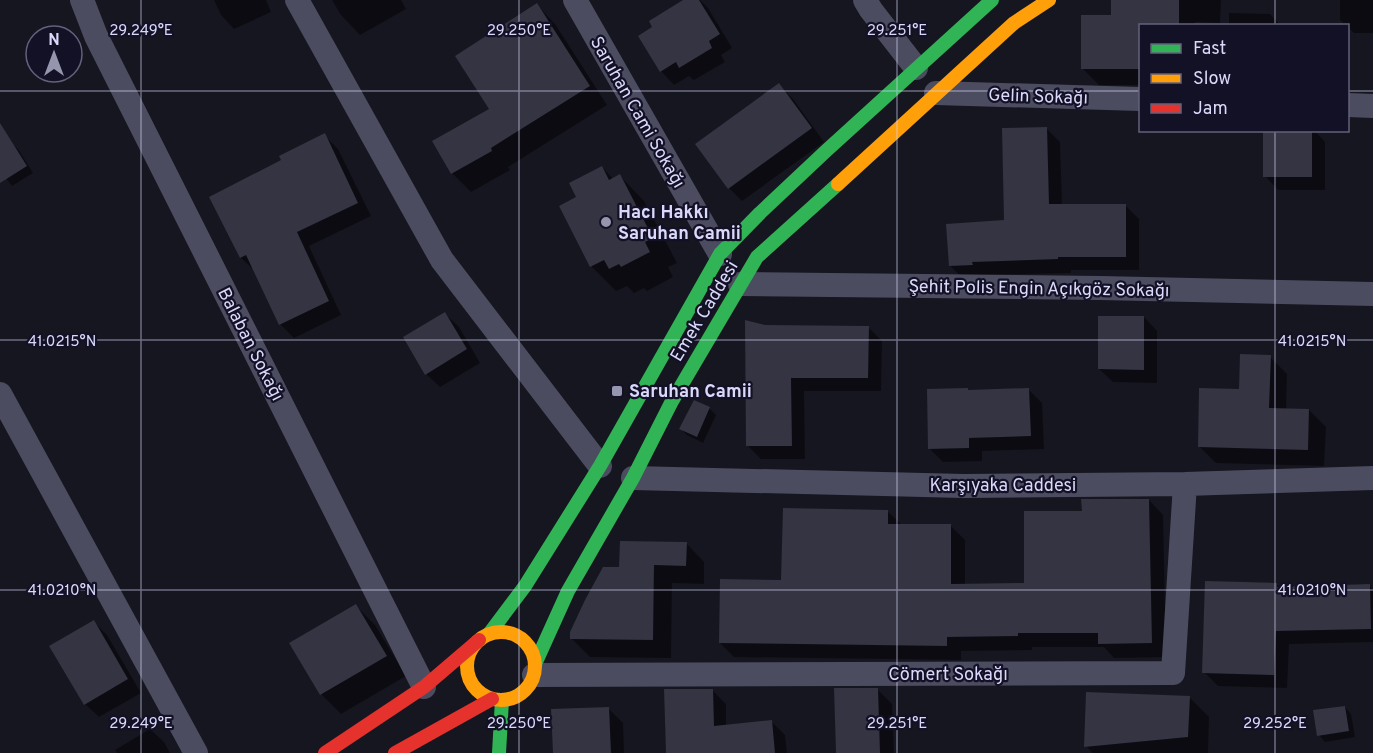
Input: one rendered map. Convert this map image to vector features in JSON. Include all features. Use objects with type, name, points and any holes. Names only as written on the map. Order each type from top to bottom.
[{"type":"street","name":"Balaban Sokağı","points":[[82,0],[96,36],[424,687]]},
{"type":"street","points":[[297,0],[442,260],[616,472]]},
{"type":"street","name":"Saruhan Cami Sokağı","points":[[574,0],[720,254]]},
{"type":"street","points":[[865,0],[926,80]]},
{"type":"street","name":"Emek Caddesi","points":[[484,636],[671,403],[758,257],[926,80],[992,0]]},
{"type":"street","name":"Emek Caddesi","points":[[535,669],[616,472],[720,254],[760,213],[926,80],[1049,0]]},
{"type":"street","name":"Gelin Sokağı","points":[[926,80],[1139,99]]},
{"type":"street","points":[[1349,105],[1373,106]]},
{"type":"street","points":[[720,254],[740,284]]},
{"type":"street","name":"Şehit Polis Engin Açıkgöz Sokağı","points":[[740,284],[1373,294]]},
{"type":"street","points":[[0,394],[196,753]]},
{"type":"street","name":"Karşıyaka Caddesi","points":[[616,472],[964,486],[1185,484],[1373,478]]},
{"type":"street","name":"Cömert Sokağı","points":[[535,669],[1173,673],[1185,484]]},
{"type":"street","points":[[325,753],[424,687],[484,636],[510,633],[520,637],[528,645],[533,654],[535,669],[530,685],[522,693],[513,698],[497,699],[482,694],[474,687],[466,667],[468,656],[472,647],[484,636]]},
{"type":"street","points":[[395,753],[497,699]]},
{"type":"street","points":[[497,699],[499,753]]},
{"type":"building","points":[[683,0],[699,0],[720,34],[709,41],[712,48],[679,68],[676,62],[660,72],[638,36],[652,27],[649,21]]},
{"type":"building","points":[[1111,0],[1179,0],[1179,24],[1139,24],[1139,69],[1081,69],[1081,15],[1111,15]]},
{"type":"building","points":[[537,3],[590,86],[491,148],[492,151],[451,174],[432,141],[489,109],[455,56]]},
{"type":"building","points":[[779,83],[812,128],[728,189],[695,144]]},
{"type":"building","points":[[0,123],[27,166],[0,183]]},
{"type":"building","points":[[1047,127],[1049,204],[1126,204],[1126,257],[1058,257],[1058,259],[972,262],[973,265],[949,266],[946,224],[1004,220],[1002,128]]},
{"type":"building","points":[[1263,132],[1312,132],[1312,177],[1263,177]]},
{"type":"building","points":[[325,133],[358,203],[297,232],[329,301],[279,325],[246,255],[240,258],[209,197],[281,160],[279,156]]},
{"type":"building","name":"Hacı Hakkı Saruhan Camii","points":[[602,166],[609,180],[620,174],[653,238],[645,242],[650,252],[621,267],[619,264],[609,269],[604,260],[590,267],[559,206],[576,197],[569,183]]},
{"type":"building","points":[[445,312],[467,349],[425,375],[403,337]]},
{"type":"building","points":[[1098,316],[1144,316],[1144,370],[1098,369]]},
{"type":"building","points":[[745,320],[765,325],[869,326],[868,378],[791,378],[792,446],[746,446]]},
{"type":"building","points":[[1240,354],[1271,355],[1269,408],[1309,409],[1308,450],[1198,447],[1199,388],[1239,389]]},
{"type":"building","points":[[968,388],[968,390],[1029,388],[1031,436],[969,438],[969,448],[928,449],[927,389]]},
{"type":"building","points":[[694,400],[710,407],[697,437],[679,429]]},
{"type":"building","points":[[1081,499],[1149,499],[1152,643],[1098,644],[1098,633],[1018,633],[1018,636],[947,637],[947,646],[719,643],[720,579],[781,580],[783,508],[888,510],[888,524],[951,524],[951,584],[1024,583],[1024,511],[1082,511]]},
{"type":"building","points":[[620,541],[687,542],[686,566],[654,565],[653,640],[570,639],[570,632],[603,567],[619,567]]},
{"type":"building","points":[[1205,581],[1277,583],[1277,587],[1370,584],[1371,629],[1276,631],[1274,675],[1202,673]]},
{"type":"building","points":[[356,604],[387,656],[320,695],[289,643]]},
{"type":"building","points":[[94,620],[128,679],[84,705],[49,646]]},
{"type":"building","points":[[834,688],[878,688],[880,753],[836,753]]},
{"type":"building","points":[[664,689],[713,689],[714,726],[772,720],[775,753],[666,753]]},
{"type":"building","points":[[1086,692],[1190,696],[1188,737],[1084,747]]},
{"type":"building","points":[[1345,706],[1349,731],[1317,736],[1313,710]]},
{"type":"building","points":[[609,707],[611,753],[553,753],[551,709]]},
{"type":"traffic: fast","points":[[489,634],[525,586],[600,466],[720,254],[827,150],[992,0]]},
{"type":"traffic: fast","points":[[535,664],[568,591],[633,478],[671,403],[757,257],[838,184]]},
{"type":"traffic: fast","points":[[499,753],[502,700]]},
{"type":"traffic: slow","points":[[838,184],[1014,23],[1049,0]]},
{"type":"traffic: slow","points":[[501,632],[514,635],[525,642],[532,653],[535,666],[532,679],[525,690],[514,697],[501,700],[488,697],[477,690],[470,679],[467,666],[470,653],[477,642],[488,635],[501,632]]},
{"type":"traffic: jam","points":[[325,753],[424,687],[479,640]]},
{"type":"traffic: jam","points":[[395,753],[492,699]]},
{"type":"place","name":"Hacı Hakkı Saruhan Camii","points":[[606,222]]},
{"type":"place","name":"Saruhan Camii","points":[[617,391]]}]
